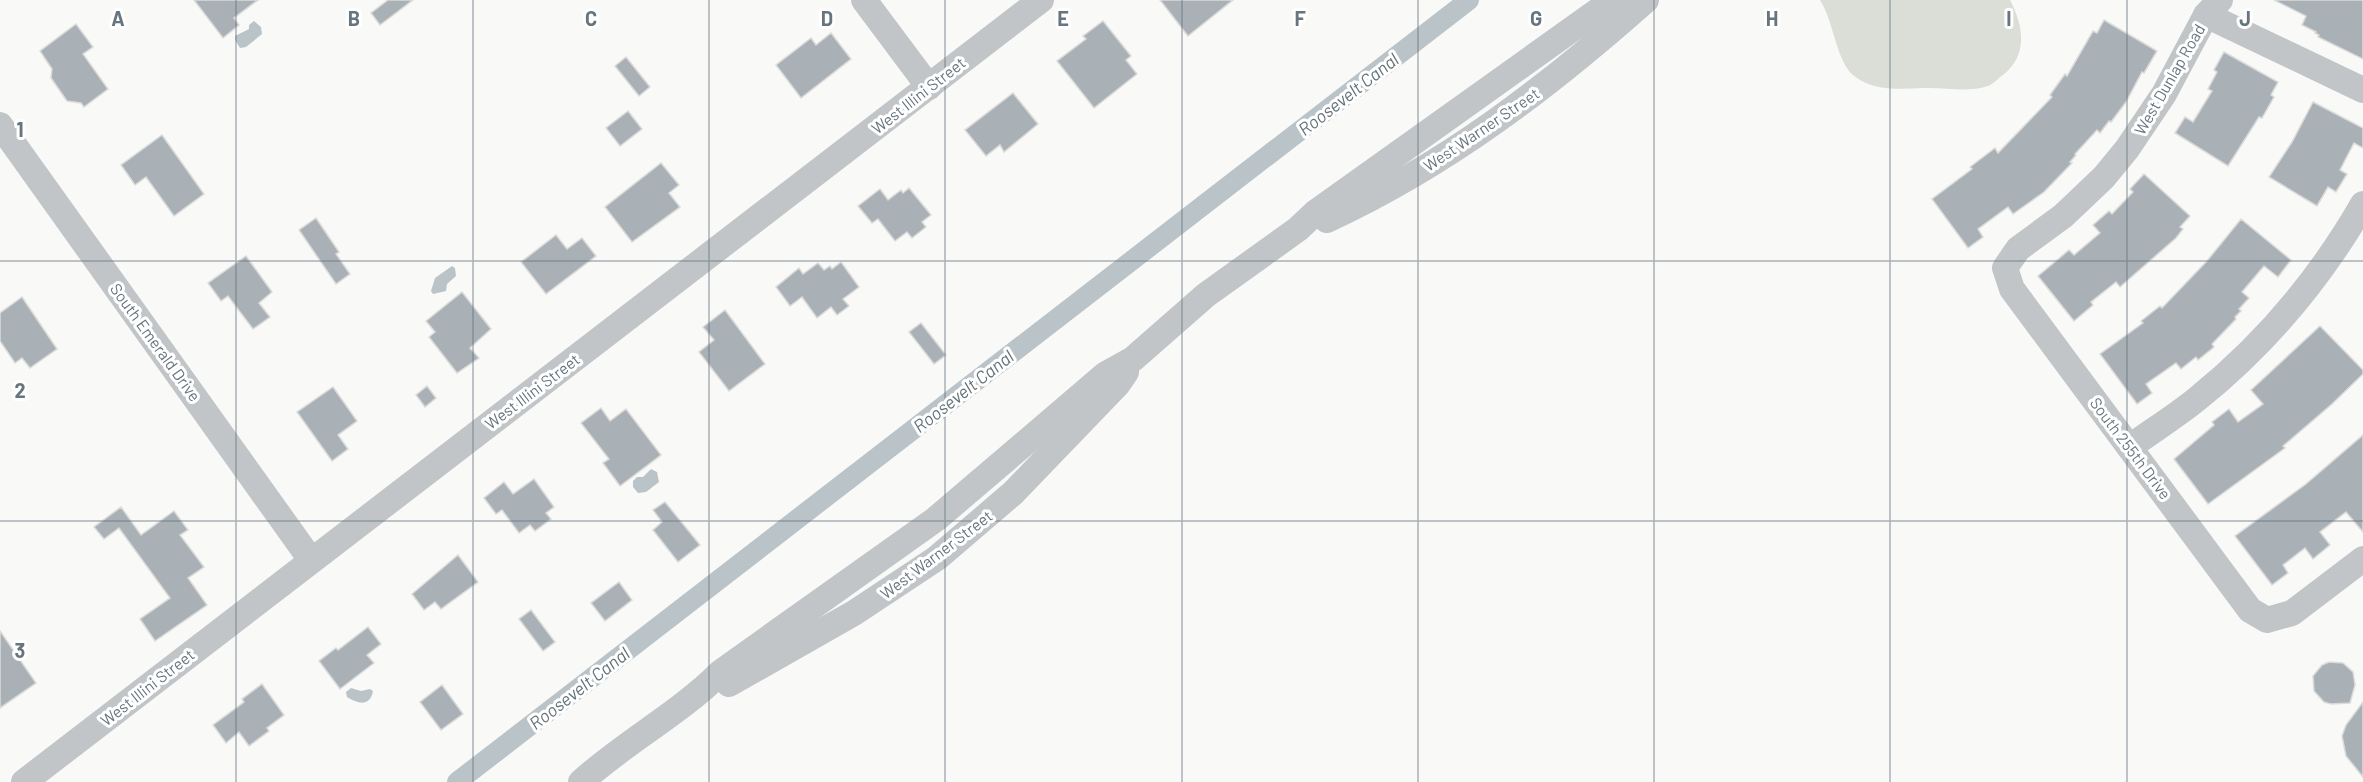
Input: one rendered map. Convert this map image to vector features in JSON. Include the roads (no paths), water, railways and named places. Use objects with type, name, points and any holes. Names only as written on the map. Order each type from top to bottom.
[{"type":"street","points":[[864,0],[929,87]]},
{"type":"street","name":"West Illini Street","points":[[24,782],[1041,0]]},
{"type":"street","name":"West Warner Street","points":[[581,782],[611,756],[697,696],[721,672],[883,559],[936,519],[1106,374],[1133,359],[1206,295],[1298,230],[1316,212],[1613,0]]},
{"type":"street","name":"West Warner Street","points":[[1298,230],[1328,220],[1366,200],[1447,155],[1479,134],[1538,91],[1646,0]]},
{"type":"street","points":[[2211,5],[2363,90]]},
{"type":"street","name":"West Dunlap Road","points":[[2005,268],[2018,249],[2076,204],[2104,177],[2127,149],[2164,94],[2211,5]]},
{"type":"street","name":"South Emerald Drive","points":[[0,124],[311,560]]},
{"type":"street","points":[[2130,447],[2196,400],[2236,366],[2267,335],[2319,272],[2363,204]]},
{"type":"street","name":"South 255th Drive","points":[[2005,268],[2012,289],[2250,610],[2267,620],[2292,613],[2363,559]]},
{"type":"waterway","name":"Roosevelt Canal","points":[[457,782],[1469,0]]}]
